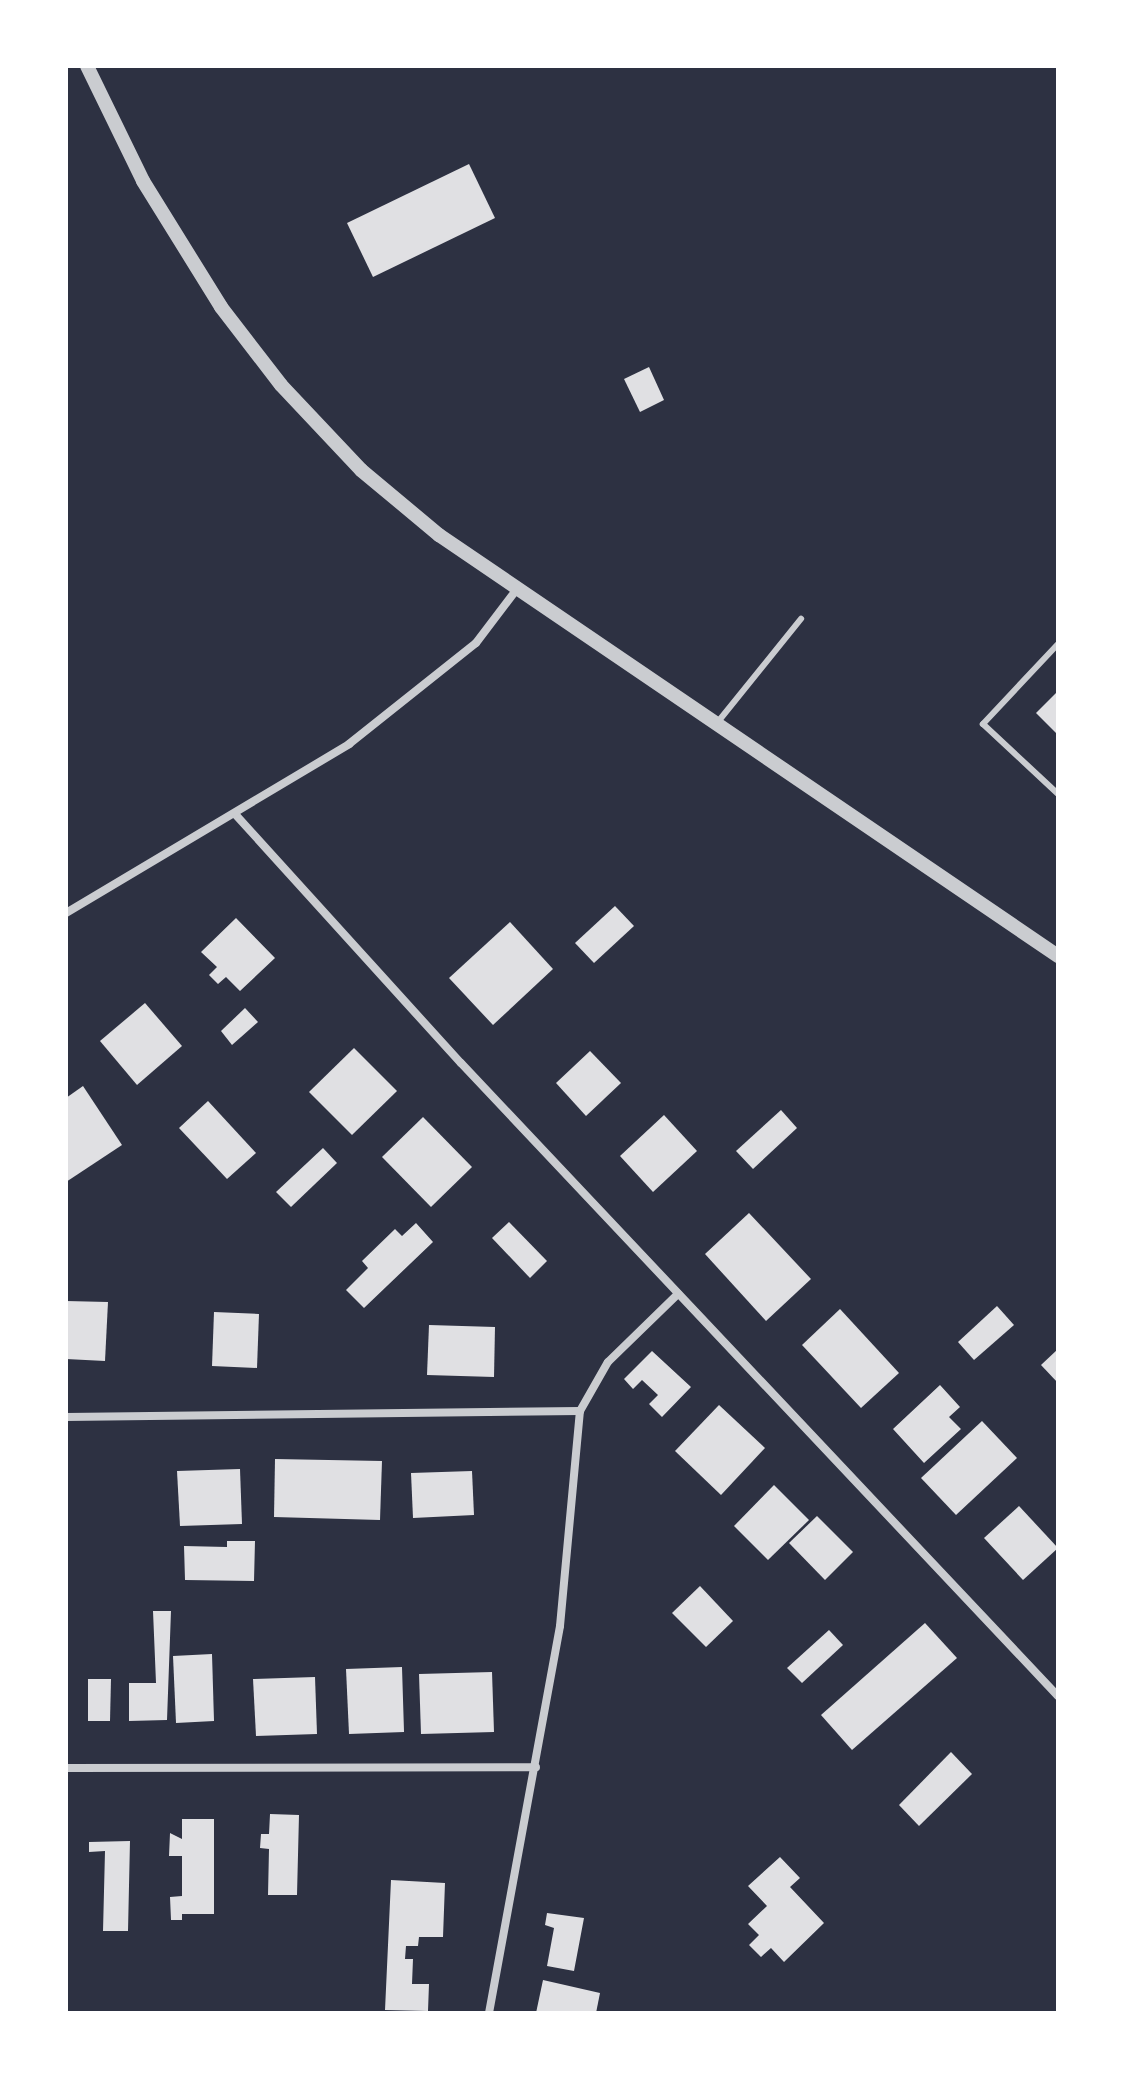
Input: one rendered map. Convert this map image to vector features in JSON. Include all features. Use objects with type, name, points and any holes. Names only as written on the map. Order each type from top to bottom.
[{"type":"street","points":[[87,66],[143,181],[186,254],[281,385],[361,470],[439,535],[1058,956]]},
{"type":"street","points":[[66,913],[349,744],[476,643],[517,589]]},
{"type":"street","points":[[235,814],[678,1294],[1058,1696]]},
{"type":"street","points":[[489,2013],[560,1626],[580,1411],[608,1362],[678,1294]]},
{"type":"street","points":[[66,1417],[580,1411]]},
{"type":"street","points":[[66,1768],[536,1767]]},
{"type":"lane","points":[[717,723],[801,619]]},
{"type":"lane","points":[[1058,644],[983,724],[1058,794]]},
{"type":"building","points":[[469,164],[495,218],[373,277],[347,223]]},
{"type":"building","points":[[649,367],[664,400],[640,412],[624,379]]},
{"type":"building","points":[[1058,691],[1058,735],[1036,713]]},
{"type":"building","points":[[615,906],[634,926],[594,963],[575,943]]},
{"type":"building","points":[[236,918],[275,958],[240,991],[226,977],[218,984],[209,975],[217,967],[201,952]]},
{"type":"building","points":[[510,922],[553,969],[493,1025],[449,978]]},
{"type":"building","points":[[145,1003],[182,1046],[137,1085],[100,1041]]},
{"type":"building","points":[[245,1008],[258,1022],[232,1045],[221,1031]]},
{"type":"building","points":[[354,1048],[397,1091],[352,1135],[309,1092]]},
{"type":"building","points":[[590,1051],[621,1083],[586,1116],[556,1083]]},
{"type":"building","points":[[83,1086],[122,1145],[66,1182],[66,1098]]},
{"type":"building","points":[[208,1101],[256,1153],[227,1179],[179,1128]]},
{"type":"building","points":[[781,1110],[797,1128],[753,1169],[736,1151]]},
{"type":"building","points":[[664,1115],[697,1151],[653,1192],[620,1156]]},
{"type":"building","points":[[423,1117],[472,1167],[431,1207],[382,1157]]},
{"type":"building","points":[[323,1148],[337,1163],[291,1207],[276,1192]]},
{"type":"building","points":[[749,1213],[811,1279],[766,1321],[705,1254]]},
{"type":"building","points":[[509,1222],[547,1261],[530,1278],[492,1238]]},
{"type":"building","points":[[416,1223],[433,1242],[364,1308],[346,1290],[368,1268],[362,1261],[395,1229],[402,1236]]},
{"type":"building","points":[[66,1301],[108,1302],[105,1361],[66,1359]]},
{"type":"building","points":[[997,1306],[1014,1325],[974,1360],[958,1342]]},
{"type":"building","points":[[840,1309],[899,1373],[861,1408],[802,1345]]},
{"type":"building","points":[[214,1312],[259,1314],[257,1368],[212,1366]]},
{"type":"building","points":[[429,1325],[495,1327],[494,1377],[427,1375]]},
{"type":"building","points":[[1058,1349],[1058,1383],[1041,1365]]},
{"type":"building","points":[[652,1351],[691,1387],[662,1417],[649,1404],[658,1395],[642,1380],[633,1389],[624,1379]]},
{"type":"building","points":[[940,1385],[960,1407],[949,1417],[961,1429],[924,1463],[893,1429]]},
{"type":"building","points":[[719,1405],[765,1448],[721,1495],[675,1451]]},
{"type":"building","points":[[982,1421],[1017,1458],[956,1515],[921,1478]]},
{"type":"building","points":[[275,1459],[382,1461],[380,1520],[274,1517]]},
{"type":"building","points":[[240,1469],[242,1524],[180,1526],[177,1471]]},
{"type":"building","points":[[472,1471],[474,1515],[413,1518],[411,1473]]},
{"type":"building","points":[[774,1485],[809,1520],[768,1560],[734,1526]]},
{"type":"building","points":[[1019,1506],[1058,1548],[1023,1580],[984,1538]]},
{"type":"building","points":[[817,1516],[853,1552],[825,1580],[789,1543]]},
{"type":"building","points":[[227,1541],[255,1541],[254,1581],[185,1580],[184,1546],[227,1547]]},
{"type":"building","points":[[700,1586],[733,1621],[706,1647],[672,1613]]},
{"type":"building","points":[[153,1611],[171,1611],[167,1720],[129,1721],[129,1683],[156,1683]]},
{"type":"building","points":[[925,1623],[957,1658],[852,1750],[821,1715]]},
{"type":"building","points":[[829,1630],[843,1645],[802,1683],[787,1668]]},
{"type":"building","points":[[212,1654],[214,1721],[176,1723],[173,1656]]},
{"type":"building","points":[[402,1667],[404,1732],[349,1734],[346,1669]]},
{"type":"building","points":[[492,1672],[494,1732],[421,1734],[419,1674]]},
{"type":"building","points":[[315,1677],[317,1734],[256,1736],[253,1679]]},
{"type":"building","points":[[88,1679],[111,1679],[110,1721],[88,1721]]},
{"type":"building","points":[[951,1752],[972,1774],[919,1826],[899,1805]]},
{"type":"building","points":[[270,1814],[299,1815],[297,1895],[268,1895],[269,1849],[260,1848],[261,1834],[269,1834]]},
{"type":"building","points":[[182,1819],[214,1819],[214,1914],[182,1914],[182,1920],[171,1920],[170,1897],[182,1896],[182,1856],[169,1856],[170,1833],[182,1839]]},
{"type":"building","points":[[130,1841],[128,1931],[103,1931],[105,1851],[89,1852],[89,1842]]},
{"type":"building","points":[[780,1857],[800,1878],[790,1887],[824,1923],[784,1962],[771,1948],[761,1957],[749,1945],[759,1935],[748,1924],[767,1906],[748,1886]]},
{"type":"building","points":[[391,1880],[445,1883],[443,1937],[419,1937],[418,1946],[406,1946],[405,1959],[413,1959],[412,1984],[429,1984],[428,2011],[385,2010]]},
{"type":"building","points":[[547,1913],[584,1918],[574,1971],[547,1966],[554,1928],[545,1925]]},
{"type":"building","points":[[543,1980],[600,1993],[596,2013],[536,2013]]}]
